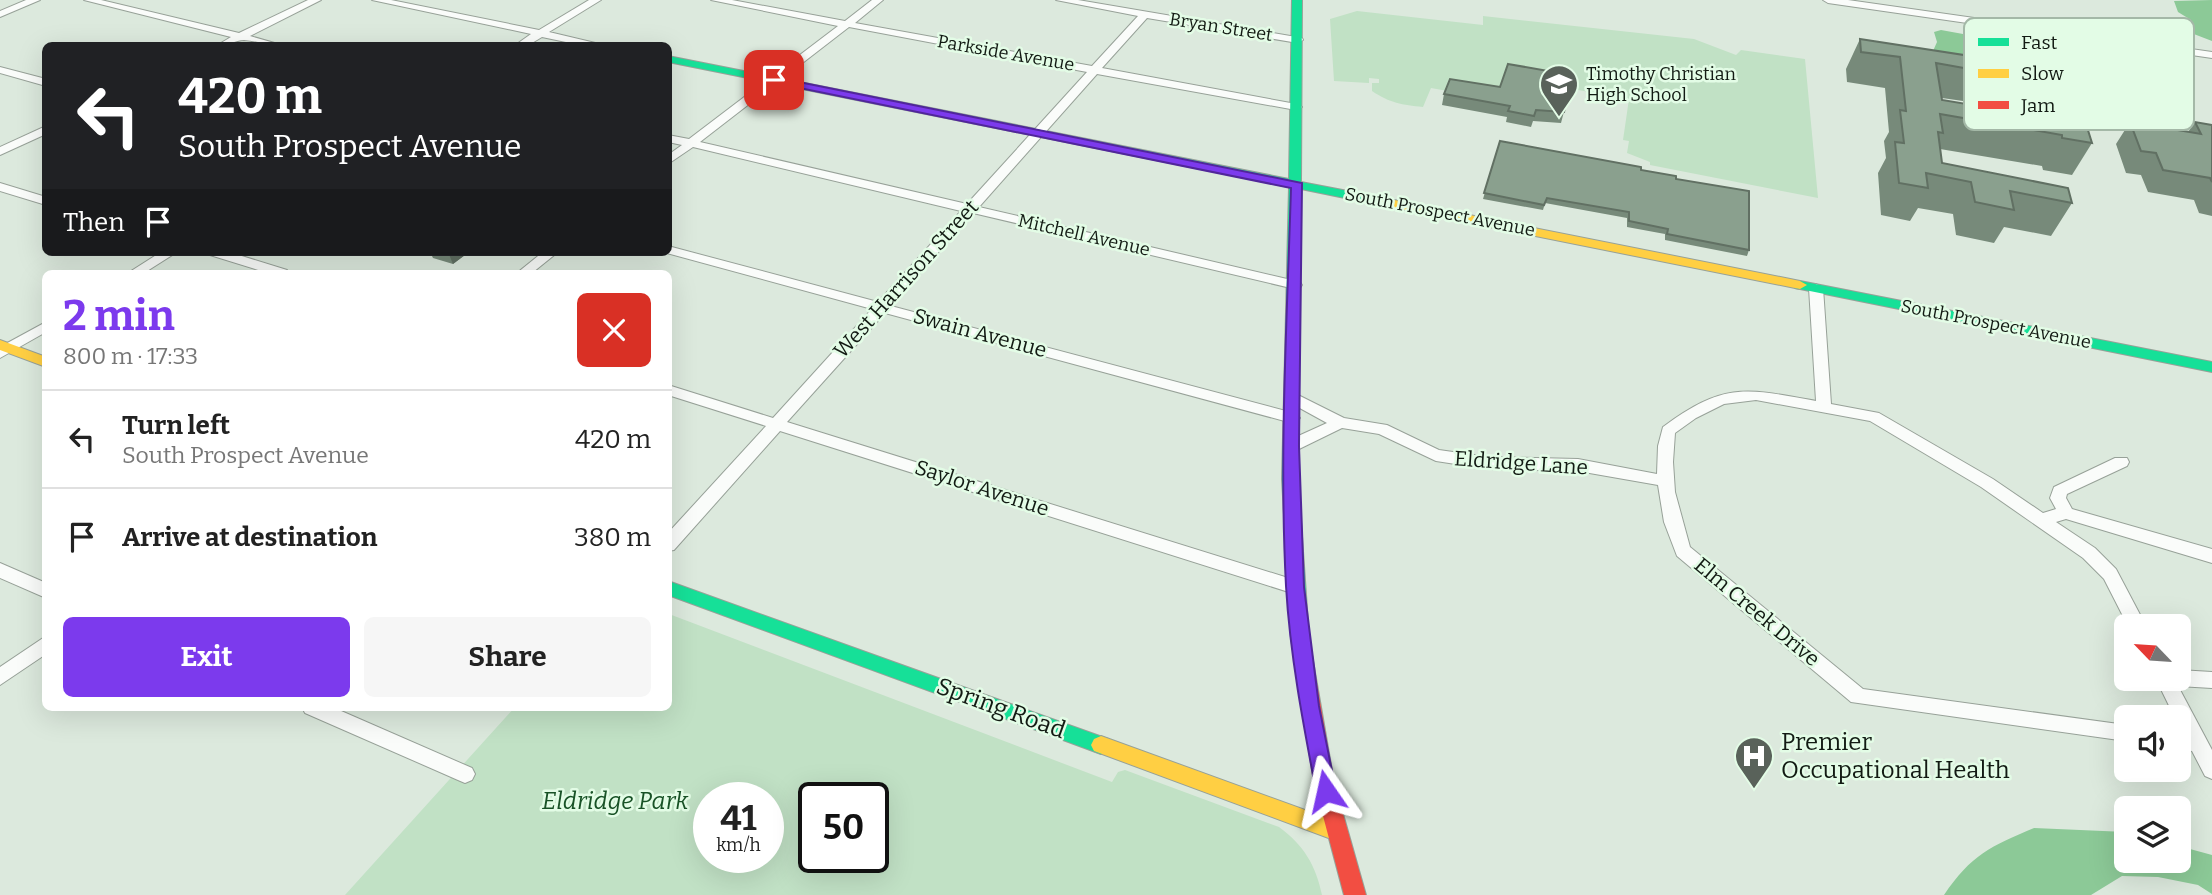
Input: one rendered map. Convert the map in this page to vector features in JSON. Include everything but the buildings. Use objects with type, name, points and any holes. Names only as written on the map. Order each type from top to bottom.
[{"type":"street","points":[[0,14],[35,0]]},
{"type":"street","points":[[89,0],[264,42]]},
{"type":"street","points":[[229,42],[316,0]]},
{"type":"street","points":[[377,0],[584,42]]},
{"type":"street","points":[[525,42],[596,0]]},
{"type":"street","name":"Parkside Avenue","points":[[716,0],[1296,107]]},
{"type":"street","points":[[672,158],[878,0]]},
{"type":"street","name":"Bryan Street","points":[[1061,0],[1298,40]]},
{"type":"street","points":[[1297,0],[1298,186],[1291,446],[1295,587],[1309,706],[1334,830],[1355,895]]},
{"type":"street","points":[[1828,0],[1964,20]]},
{"type":"street","name":"West Harrison Street","points":[[672,541],[1097,70],[1144,14]]},
{"type":"street","points":[[2194,52],[2212,55]]},
{"type":"street","name":"South Prospect Avenue","points":[[672,60],[2212,368]]},
{"type":"street","points":[[0,70],[42,82]]},
{"type":"street","points":[[0,151],[42,131]]},
{"type":"street","name":"Mitchell Avenue","points":[[672,139],[1295,285]]},
{"type":"street","points":[[0,187],[42,200]]},
{"type":"street","name":"Swain Avenue","points":[[672,251],[1292,418]]},
{"type":"street","points":[[140,270],[163,256]]},
{"type":"street","points":[[228,256],[272,270]]},
{"type":"street","points":[[528,270],[546,256]]},
{"type":"street","points":[[1816,288],[1824,399]]},
{"type":"street","points":[[3,349],[42,328]]},
{"type":"street","points":[[3,349],[42,361]]},
{"type":"street","name":"Saylor Avenue","points":[[672,391],[1295,587]]},
{"type":"street","name":"Elm Creek Drive","points":[[2114,731],[1858,695],[1683,551],[1670,520],[1665,481],[1664,454],[1668,431],[1691,414],[1721,399],[1756,395],[1824,399],[1874,417],[2042,519],[2089,553],[2110,574],[2131,614]]},
{"type":"street","name":"Eldridge Lane","points":[[1292,397],[1340,423],[1381,429],[1413,447],[1460,461],[1578,465],[1665,481]]},
{"type":"street","points":[[1291,446],[1340,423]]},
{"type":"street","points":[[2066,513],[2058,498],[2060,491],[2121,463]]},
{"type":"street","points":[[2042,519],[2066,513],[2212,556]]},
{"type":"street","points":[[0,570],[42,589]]},
{"type":"street","name":"Spring Road","points":[[672,589],[1334,830]]},
{"type":"street","points":[[0,677],[42,646]]},
{"type":"street","points":[[2191,679],[2212,680]]},
{"type":"street","points":[[321,711],[465,774]]},
{"type":"street","points":[[2191,746],[2212,770]]},
{"type":"green space","points":[[1357,11],[1483,25],[1483,16],[1694,39],[1736,55],[1741,50],[1805,59],[1818,198],[1650,165],[1650,162],[1627,153],[1629,141],[1623,140],[1629,99],[1550,85],[1497,100],[1431,88],[1423,107],[1396,103],[1372,91],[1372,83],[1379,83],[1379,79],[1369,78],[1369,83],[1334,81],[1330,19]]},
{"type":"green space","name":"Eldridge Park","points":[[672,615],[1112,782],[1118,772],[1125,770],[1279,827],[1308,857],[1322,895],[345,895],[511,711],[672,711]]},
{"type":"shaded area","points":[[2212,0],[2212,41],[2194,34],[2194,18],[2188,18],[2178,12],[2174,1]]},
{"type":"shaded area","points":[[1941,30],[1964,34],[1964,65],[1933,51],[1937,42],[1934,32]]},
{"type":"shaded area","points":[[2034,828],[2114,831],[2114,873],[2191,873],[2191,849],[2212,855],[2212,894],[2198,885],[2158,877],[2122,876],[2091,895],[1944,895],[1973,861],[2006,840]]},
{"type":"traffic: fast","points":[[1297,0],[1290,479],[1300,638]]},
{"type":"traffic: fast","points":[[672,60],[1379,201]]},
{"type":"traffic: fast","points":[[1800,285],[2212,367]]},
{"type":"traffic: fast","points":[[672,589],[1101,745]]},
{"type":"traffic: slow","points":[[1379,201],[1800,285]]},
{"type":"traffic: slow","points":[[0,345],[42,361]]},
{"type":"traffic: slow","points":[[1101,745],[1334,830]]},
{"type":"traffic: jam","points":[[1300,638],[1324,782],[1355,895]]},
{"type":"place","name":"Timothy Christian High School","points":[[1559,118]]},
{"type":"place","name":"Premier Occupational Health","points":[[1754,790]]},
{"type":"route","points":[[774,80],[1298,186],[1291,446],[1295,587],[1309,706],[1326,791]]}]
